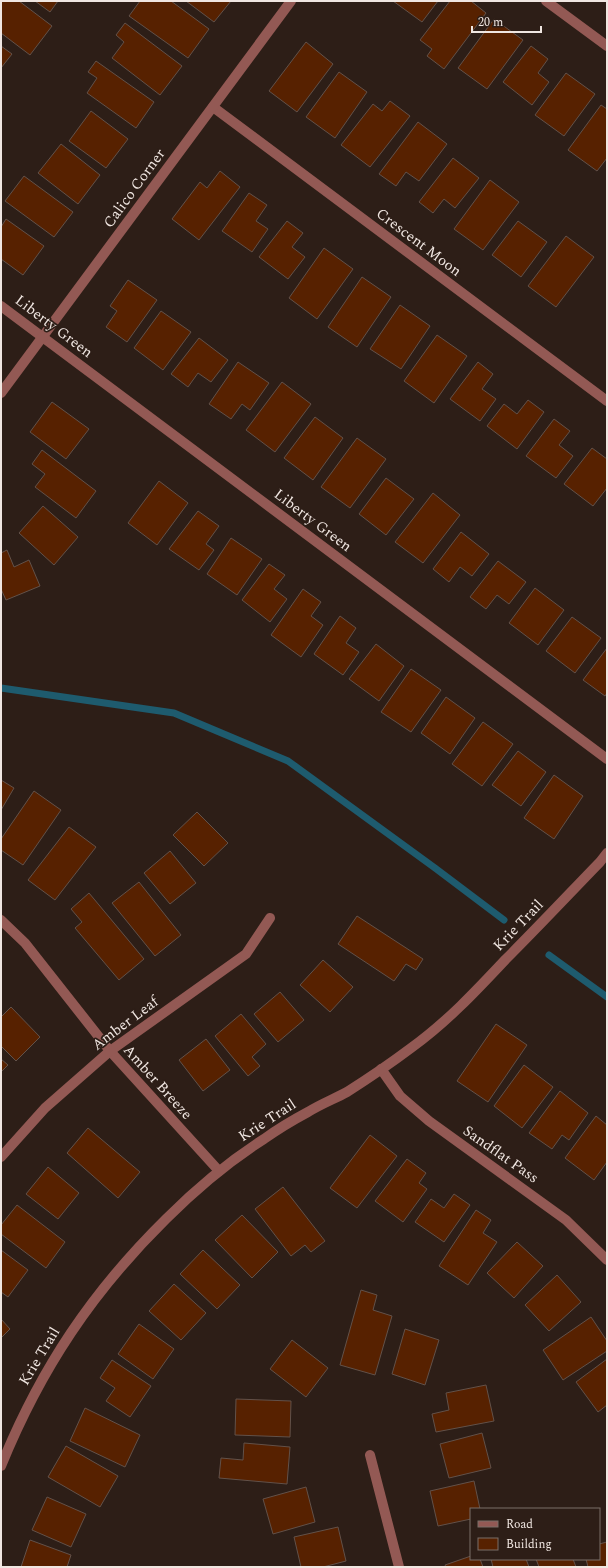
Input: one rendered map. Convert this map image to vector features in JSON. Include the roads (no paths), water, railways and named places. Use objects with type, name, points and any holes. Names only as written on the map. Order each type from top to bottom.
[{"type":"street","name":"Calico Corner","points":[[1,393],[291,1]]},
{"type":"street","points":[[546,1],[607,46]]},
{"type":"street","name":"Crescent Moon","points":[[213,107],[606,397]]},
{"type":"street","name":"Liberty Green","points":[[1,306],[607,759]]},
{"type":"street","name":"Krie Trail","points":[[1,1466],[28,1405],[78,1320],[136,1248],[180,1205],[219,1171],[263,1139],[309,1111],[346,1092],[412,1048],[458,1010],[607,853]]},
{"type":"street","name":"Amber Leaf","points":[[1,1157],[45,1108],[110,1051],[246,954],[270,918]]},
{"type":"street","name":"Amber Breeze","points":[[1,920],[25,943],[110,1051],[219,1171]]},
{"type":"street","name":"Sandflat Pass","points":[[381,1068],[400,1096],[429,1121],[566,1220],[607,1260]]},
{"type":"street","points":[[370,1455],[399,1567]]},
{"type":"waterway","points":[[1,688],[174,713],[288,761],[504,920]]},
{"type":"waterway","points":[[549,955],[607,997]]}]
